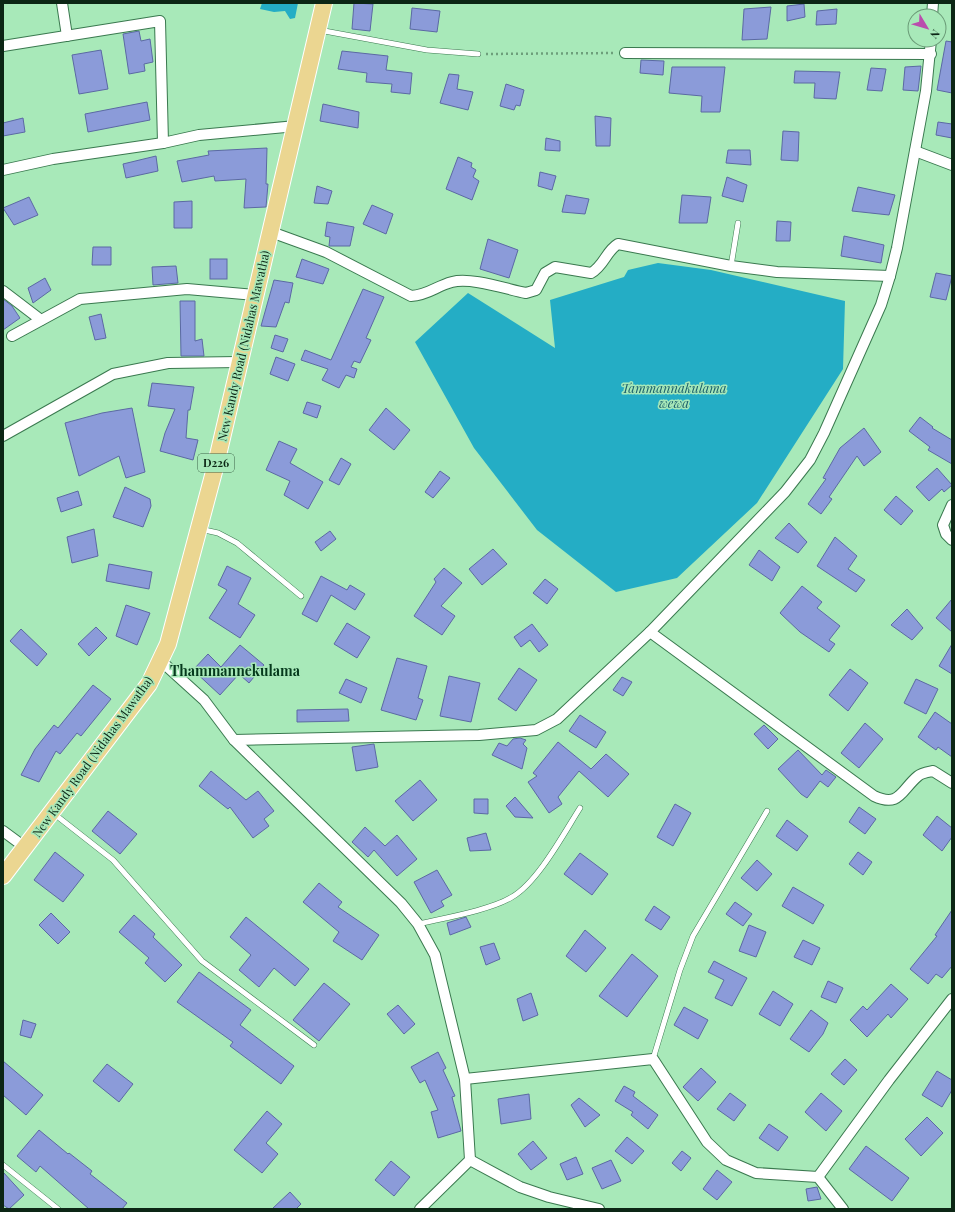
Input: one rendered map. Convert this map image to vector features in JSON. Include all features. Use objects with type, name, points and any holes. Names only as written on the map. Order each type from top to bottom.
[{"type":"main road","name":"New Kandy Road (Nidahas Mawatha)","points":[[3,876],[26,848],[91,758],[149,684],[161,661],[174,623],[200,529],[324,3]]},
{"type":"street","points":[[62,3],[67,36]]},
{"type":"street","points":[[3,46],[160,21],[163,143]]},
{"type":"street","points":[[234,740],[478,735],[536,730],[557,719],[650,632],[785,492],[810,460],[824,433],[882,305],[890,276],[915,151],[931,48]]},
{"type":"street","points":[[625,53],[931,54]]},
{"type":"street","points":[[3,170],[53,159],[163,143],[199,134],[296,126]]},
{"type":"street","points":[[915,151],[952,165]]},
{"type":"street","points":[[271,232],[326,252],[411,296],[423,296],[451,282],[463,280],[526,294],[536,290],[545,273],[555,267],[591,273],[599,269],[611,248],[618,244],[731,266],[777,272],[890,276]]},
{"type":"street","points":[[12,336],[80,299],[186,289],[255,295]]},
{"type":"street","points":[[3,290],[41,320]]},
{"type":"street","points":[[3,436],[113,374],[168,363],[239,362]]},
{"type":"street","points":[[952,505],[943,525],[946,534],[952,540]]},
{"type":"street","points":[[650,632],[874,796],[883,800],[892,800],[900,796],[919,775],[933,771],[952,783]]},
{"type":"street","points":[[161,661],[204,700],[234,740],[401,903],[418,924],[435,955],[465,1080],[470,1160],[420,1209]]},
{"type":"street","points":[[3,831],[26,848]]},
{"type":"street","points":[[818,1177],[889,1080],[952,999]]},
{"type":"street","points":[[465,1080],[653,1059],[707,1142],[726,1160],[756,1173],[818,1177],[843,1209]]},
{"type":"street","points":[[470,1160],[520,1186],[549,1197],[599,1209]]},
{"type":"lane","points":[[318,30],[427,50],[478,54]]},
{"type":"lane","points":[[731,266],[738,223]]},
{"type":"lane","points":[[200,529],[218,533],[237,542],[301,596]]},
{"type":"lane","points":[[418,924],[512,898],[542,867],[580,808]]},
{"type":"lane","points":[[52,812],[113,860],[202,961],[314,1045]]},
{"type":"lane","points":[[653,1059],[680,970],[693,936],[767,812]]},
{"type":"lane","points":[[3,1164],[58,1209]]},
{"type":"path","points":[[478,54],[625,53]]},
{"type":"water","points":[[262,3],[298,3],[295,18],[290,19],[285,11],[274,12],[260,9]]},
{"type":"water","name":"Tammannakulama wewa","points":[[658,263],[711,270],[845,301],[843,369],[757,503],[677,578],[616,592],[537,530],[474,448],[415,342],[468,293],[555,348],[550,300],[624,277],[628,270]]},
{"type":"building","points":[[354,3],[373,4],[370,31],[352,29]]},
{"type":"building","points":[[804,4],[805,17],[787,21],[787,6]]},
{"type":"building","points":[[771,7],[767,39],[742,40],[744,9]]},
{"type":"building","points":[[412,8],[440,11],[437,32],[410,29]]},
{"type":"building","points":[[837,9],[836,24],[816,25],[817,11]]},
{"type":"building","points":[[139,31],[141,41],[150,39],[153,62],[144,64],[145,71],[129,74],[123,34]]},
{"type":"building","points":[[947,41],[952,42],[952,93],[937,90],[945,48],[947,48]]},
{"type":"building","points":[[101,50],[108,89],[79,94],[72,55]]},
{"type":"building","points":[[342,51],[388,56],[386,70],[412,73],[410,94],[391,92],[392,84],[366,82],[367,73],[338,69]]},
{"type":"building","points":[[641,60],[664,61],[663,75],[640,73]]},
{"type":"building","points":[[921,66],[918,91],[903,90],[905,67]]},
{"type":"building","points":[[672,67],[725,67],[720,112],[701,112],[702,96],[669,93]]},
{"type":"building","points":[[871,68],[886,69],[882,91],[867,90]]},
{"type":"building","points":[[795,71],[840,72],[836,99],[814,98],[815,83],[794,83]]},
{"type":"building","points":[[449,74],[459,75],[457,89],[473,92],[468,110],[440,103]]},
{"type":"building","points":[[506,84],[524,90],[520,106],[516,105],[514,110],[500,106]]},
{"type":"building","points":[[147,102],[150,120],[88,132],[85,114]]},
{"type":"building","points":[[323,104],[359,112],[358,128],[320,121]]},
{"type":"building","points":[[595,116],[611,118],[610,146],[596,146]]},
{"type":"building","points":[[23,118],[25,132],[3,136],[3,123]]},
{"type":"building","points":[[938,122],[952,124],[952,138],[936,135]]},
{"type":"building","points":[[783,131],[799,132],[798,161],[781,160]]},
{"type":"building","points":[[546,138],[560,141],[560,151],[545,150]]},
{"type":"building","points":[[267,148],[266,184],[268,184],[266,207],[244,208],[246,179],[215,181],[214,176],[182,182],[177,161],[209,155],[208,151]]},
{"type":"building","points":[[728,150],[750,150],[751,165],[726,163]]},
{"type":"building","points":[[156,156],[158,171],[126,178],[123,164]]},
{"type":"building","points":[[458,157],[472,163],[471,167],[476,170],[473,177],[479,181],[472,200],[446,189]]},
{"type":"building","points":[[540,172],[556,176],[552,190],[538,186]]},
{"type":"building","points":[[727,177],[747,185],[743,202],[722,196]]},
{"type":"building","points":[[317,186],[332,191],[328,204],[314,203]]},
{"type":"building","points":[[858,187],[895,195],[889,215],[852,211]]},
{"type":"building","points":[[566,195],[589,199],[585,214],[562,212]]},
{"type":"building","points":[[682,195],[711,197],[707,223],[679,223]]},
{"type":"building","points":[[29,197],[38,215],[14,225],[3,208]]},
{"type":"building","points":[[192,201],[192,228],[174,228],[174,202]]},
{"type":"building","points":[[372,205],[393,214],[386,234],[363,224]]},
{"type":"building","points":[[777,221],[791,222],[790,241],[776,241]]},
{"type":"building","points":[[327,222],[354,227],[350,246],[329,246],[330,237],[325,236]]},
{"type":"building","points":[[844,236],[884,245],[881,263],[841,256]]},
{"type":"building","points":[[488,239],[518,250],[509,278],[480,269]]},
{"type":"building","points":[[93,247],[111,247],[111,265],[92,265]]},
{"type":"building","points":[[210,259],[227,259],[227,279],[210,279]]},
{"type":"building","points":[[302,259],[329,269],[323,284],[296,277]]},
{"type":"building","points":[[176,266],[178,283],[153,285],[152,267]]},
{"type":"building","points":[[936,273],[952,276],[946,300],[930,297]]},
{"type":"building","points":[[45,278],[51,290],[33,303],[28,288]]},
{"type":"building","points":[[274,280],[293,283],[289,303],[285,302],[276,327],[261,326]]},
{"type":"building","points":[[363,289],[384,297],[366,338],[371,340],[360,363],[354,361],[351,367],[357,369],[354,378],[346,375],[339,388],[322,380],[328,369],[301,360],[305,350],[331,360]]},
{"type":"building","points":[[3,299],[12,306],[20,318],[3,330]]},
{"type":"building","points":[[180,301],[195,301],[195,341],[202,339],[204,356],[181,356]]},
{"type":"building","points":[[101,314],[106,338],[95,340],[89,317]]},
{"type":"building","points":[[275,335],[288,339],[283,352],[271,348]]},
{"type":"building","points":[[276,357],[295,364],[288,381],[270,374]]},
{"type":"building","points":[[152,383],[194,387],[190,410],[188,410],[186,438],[198,440],[193,460],[160,451],[165,433],[175,409],[148,406]]},
{"type":"building","points":[[307,402],[321,406],[317,418],[303,413]]},
{"type":"building","points":[[132,408],[145,472],[126,478],[119,456],[79,476],[65,423],[102,413]]},
{"type":"building","points":[[386,408],[410,430],[394,450],[369,430]]},
{"type":"building","points":[[920,417],[933,427],[932,428],[952,440],[952,464],[928,450],[930,447],[909,431]]},
{"type":"building","points":[[864,428],[881,452],[864,466],[857,456],[829,497],[832,499],[821,514],[808,504],[826,479],[823,478],[840,448]]},
{"type":"building","points":[[279,441],[297,449],[290,463],[323,482],[308,509],[284,495],[290,481],[266,470]]},
{"type":"building","points":[[341,458],[351,464],[339,485],[329,480]]},
{"type":"building","points":[[937,468],[952,485],[944,492],[942,489],[929,501],[916,487]]},
{"type":"building","points":[[440,471],[450,478],[433,498],[425,492]]},
{"type":"building","points":[[125,487],[150,499],[151,506],[143,527],[113,517]]},
{"type":"building","points":[[78,491],[82,505],[61,512],[57,498]]},
{"type":"building","points":[[896,496],[913,511],[901,525],[884,510]]},
{"type":"building","points":[[789,523],[807,542],[798,553],[775,538]]},
{"type":"building","points":[[94,529],[98,556],[72,563],[67,537]]},
{"type":"building","points":[[330,531],[336,539],[321,551],[315,542]]},
{"type":"building","points":[[835,537],[857,556],[848,569],[865,580],[856,592],[817,566]]},
{"type":"building","points":[[493,549],[507,564],[482,585],[469,569]]},
{"type":"building","points":[[759,550],[780,567],[772,581],[749,565]]},
{"type":"building","points":[[109,564],[152,572],[149,589],[106,581]]},
{"type":"building","points":[[227,566],[251,578],[238,604],[255,615],[240,638],[209,618],[227,590],[218,585]]},
{"type":"building","points":[[444,568],[462,583],[441,606],[455,616],[442,635],[414,616],[436,582],[434,579]]},
{"type":"building","points":[[321,576],[347,590],[350,585],[365,594],[355,610],[331,595],[317,622],[302,614]]},
{"type":"building","points":[[545,579],[558,589],[547,604],[533,593]]},
{"type":"building","points":[[802,586],[822,602],[817,608],[840,626],[829,640],[835,644],[829,652],[800,632],[780,613]]},
{"type":"building","points":[[952,599],[952,632],[936,618]]},
{"type":"building","points":[[126,605],[150,613],[137,645],[116,636]]},
{"type":"building","points":[[907,609],[923,628],[912,640],[891,625]]},
{"type":"building","points":[[347,623],[370,637],[357,658],[334,644]]},
{"type":"building","points":[[532,624],[548,645],[539,652],[530,640],[521,647],[514,637]]},
{"type":"building","points":[[96,627],[107,638],[89,656],[78,644]]},
{"type":"building","points":[[21,629],[47,654],[37,666],[10,641]]},
{"type":"building","points":[[952,644],[952,674],[939,666]]},
{"type":"building","points":[[240,645],[264,665],[249,683],[239,674],[220,695],[193,670],[208,654],[221,667]]},
{"type":"building","points":[[397,658],[427,666],[418,698],[423,700],[416,720],[381,710]]},
{"type":"building","points":[[519,668],[537,680],[516,711],[498,699]]},
{"type":"building","points":[[850,669],[868,683],[848,711],[829,695]]},
{"type":"building","points":[[449,676],[480,683],[471,722],[440,716]]},
{"type":"building","points":[[622,677],[632,682],[623,696],[613,690]]},
{"type":"building","points":[[346,679],[367,688],[361,703],[339,693]]},
{"type":"building","points":[[916,679],[938,689],[926,714],[904,703]]},
{"type":"building","points":[[93,685],[111,699],[81,736],[77,733],[60,754],[56,751],[39,782],[21,775],[35,749],[54,725],[58,728]]},
{"type":"building","points":[[348,709],[349,721],[297,722],[297,710]]},
{"type":"building","points":[[935,712],[952,724],[952,757],[938,747],[936,750],[918,737]]},
{"type":"building","points":[[580,715],[606,732],[596,748],[569,731]]},
{"type":"building","points":[[865,723],[883,739],[859,768],[841,753]]},
{"type":"building","points":[[764,725],[778,739],[768,749],[754,734]]},
{"type":"building","points":[[520,738],[526,740],[523,744],[527,748],[522,769],[492,755],[499,743],[507,746],[513,739]]},
{"type":"building","points":[[558,742],[591,769],[606,754],[629,774],[608,797],[579,771],[558,797],[562,804],[549,813],[528,782],[537,776],[533,773]]},
{"type":"building","points":[[374,744],[378,767],[356,771],[352,747]]},
{"type":"building","points":[[798,750],[822,775],[826,770],[836,777],[828,787],[820,781],[807,798],[801,794],[778,769]]},
{"type":"building","points":[[211,771],[246,800],[258,791],[274,811],[264,819],[269,826],[253,838],[230,807],[228,809],[199,786]]},
{"type":"building","points":[[420,780],[437,800],[413,821],[395,801]]},
{"type":"building","points":[[515,797],[533,818],[515,817],[506,806]]},
{"type":"building","points":[[474,799],[488,799],[488,814],[474,813]]},
{"type":"building","points":[[675,804],[691,813],[673,846],[657,837]]},
{"type":"building","points":[[859,807],[876,819],[865,834],[849,822]]},
{"type":"building","points":[[108,811],[137,834],[120,854],[92,831]]},
{"type":"building","points":[[937,816],[952,828],[952,837],[942,851],[923,835]]},
{"type":"building","points":[[787,820],[808,836],[797,851],[776,836]]},
{"type":"building","points":[[365,827],[385,846],[397,835],[417,859],[397,876],[374,850],[368,857],[352,842]]},
{"type":"building","points":[[486,833],[491,850],[470,851],[467,838]]},
{"type":"building","points":[[55,852],[84,875],[63,902],[34,880]]},
{"type":"building","points":[[858,852],[872,862],[863,875],[849,864]]},
{"type":"building","points":[[580,853],[608,874],[592,895],[564,874]]},
{"type":"building","points":[[757,860],[772,874],[757,891],[741,878]]},
{"type":"building","points":[[437,870],[452,895],[441,901],[444,906],[431,913],[414,882]]},
{"type":"building","points":[[319,883],[342,902],[338,907],[379,935],[362,960],[333,941],[339,932],[303,902]]},
{"type":"building","points":[[793,887],[824,905],[813,924],[782,906]]},
{"type":"building","points":[[735,902],[752,914],[743,926],[726,914]]},
{"type":"building","points":[[654,906],[670,917],[661,930],[645,920]]},
{"type":"building","points":[[952,910],[952,966],[942,978],[936,974],[928,984],[910,969],[937,936],[935,935]]},
{"type":"building","points":[[51,913],[70,932],[58,944],[39,925]]},
{"type":"building","points":[[134,915],[155,934],[153,937],[182,965],[165,982],[145,963],[149,958],[119,932]]},
{"type":"building","points":[[246,917],[309,969],[295,986],[274,968],[259,987],[239,970],[251,955],[230,937]]},
{"type":"building","points":[[466,917],[471,927],[450,935],[447,923]]},
{"type":"building","points":[[749,925],[766,932],[756,957],[739,951]]},
{"type":"building","points":[[585,930],[606,948],[586,972],[566,956]]},
{"type":"building","points":[[803,940],[820,948],[812,965],[794,957]]},
{"type":"building","points":[[494,943],[500,959],[486,965],[480,947]]},
{"type":"building","points":[[632,954],[658,976],[627,1017],[599,996]]},
{"type":"building","points":[[714,961],[747,978],[732,1006],[715,998],[724,980],[708,972]]},
{"type":"building","points":[[199,972],[251,1010],[240,1025],[294,1066],[281,1084],[230,1046],[233,1042],[177,1002]]},
{"type":"building","points":[[828,981],[843,988],[836,1003],[821,997]]},
{"type":"building","points":[[324,983],[350,1004],[319,1041],[293,1020]]},
{"type":"building","points":[[891,984],[908,999],[891,1018],[888,1014],[867,1037],[850,1020],[863,1006],[867,1010]]},
{"type":"building","points":[[773,991],[793,1004],[780,1026],[759,1014]]},
{"type":"building","points":[[531,993],[538,1015],[523,1021],[517,999]]},
{"type":"building","points":[[398,1005],[415,1024],[404,1034],[387,1014]]},
{"type":"building","points":[[684,1007],[708,1020],[698,1039],[674,1025]]},
{"type":"building","points":[[811,1010],[828,1023],[823,1034],[809,1052],[790,1039]]},
{"type":"building","points":[[23,1020],[36,1024],[31,1038],[20,1035]]},
{"type":"building","points":[[438,1052],[446,1068],[443,1070],[455,1096],[452,1097],[461,1131],[438,1138],[431,1112],[438,1110],[425,1080],[420,1083],[411,1067]]},
{"type":"building","points":[[845,1059],[857,1070],[844,1085],[831,1074]]},
{"type":"building","points":[[3,1061],[43,1095],[26,1115],[3,1095]]},
{"type":"building","points":[[107,1064],[133,1084],[119,1102],[93,1081]]},
{"type":"building","points":[[701,1068],[716,1082],[698,1101],[683,1087]]},
{"type":"building","points":[[937,1071],[952,1080],[952,1090],[942,1107],[922,1095]]},
{"type":"building","points":[[624,1086],[635,1092],[633,1096],[658,1115],[648,1129],[631,1115],[633,1112],[615,1101]]},
{"type":"building","points":[[730,1093],[746,1105],[734,1121],[717,1109]]},
{"type":"building","points":[[821,1093],[842,1111],[826,1131],[805,1112]]},
{"type":"building","points":[[529,1094],[531,1119],[501,1124],[498,1099]]},
{"type":"building","points":[[579,1098],[600,1115],[585,1127],[571,1105]]},
{"type":"building","points":[[267,1111],[282,1124],[266,1143],[278,1154],[262,1173],[234,1150]]},
{"type":"building","points":[[927,1117],[943,1133],[921,1156],[905,1139]]},
{"type":"building","points":[[769,1124],[788,1137],[778,1151],[759,1138]]},
{"type":"building","points":[[39,1130],[68,1154],[69,1153],[92,1171],[90,1174],[127,1203],[122,1209],[89,1209],[40,1166],[36,1172],[17,1156]]},
{"type":"building","points":[[627,1137],[644,1151],[632,1164],[615,1151]]},
{"type":"building","points":[[533,1141],[547,1158],[531,1170],[518,1154]]},
{"type":"building","points":[[866,1146],[909,1178],[892,1201],[849,1169]]},
{"type":"building","points":[[682,1151],[691,1158],[681,1171],[672,1163]]},
{"type":"building","points":[[576,1157],[583,1174],[567,1180],[560,1164]]},
{"type":"building","points":[[611,1160],[621,1181],[602,1189],[592,1168]]},
{"type":"building","points":[[391,1161],[410,1177],[394,1196],[375,1180]]},
{"type":"building","points":[[717,1170],[732,1182],[717,1200],[703,1189]]},
{"type":"building","points":[[3,1172],[24,1195],[9,1209],[3,1205]]},
{"type":"building","points":[[817,1187],[821,1199],[808,1201],[806,1189]]},
{"type":"building","points":[[290,1192],[301,1204],[296,1209],[272,1209]]},
{"type":"district","name":"Thammannekulama","points":[[235,671]]}]
